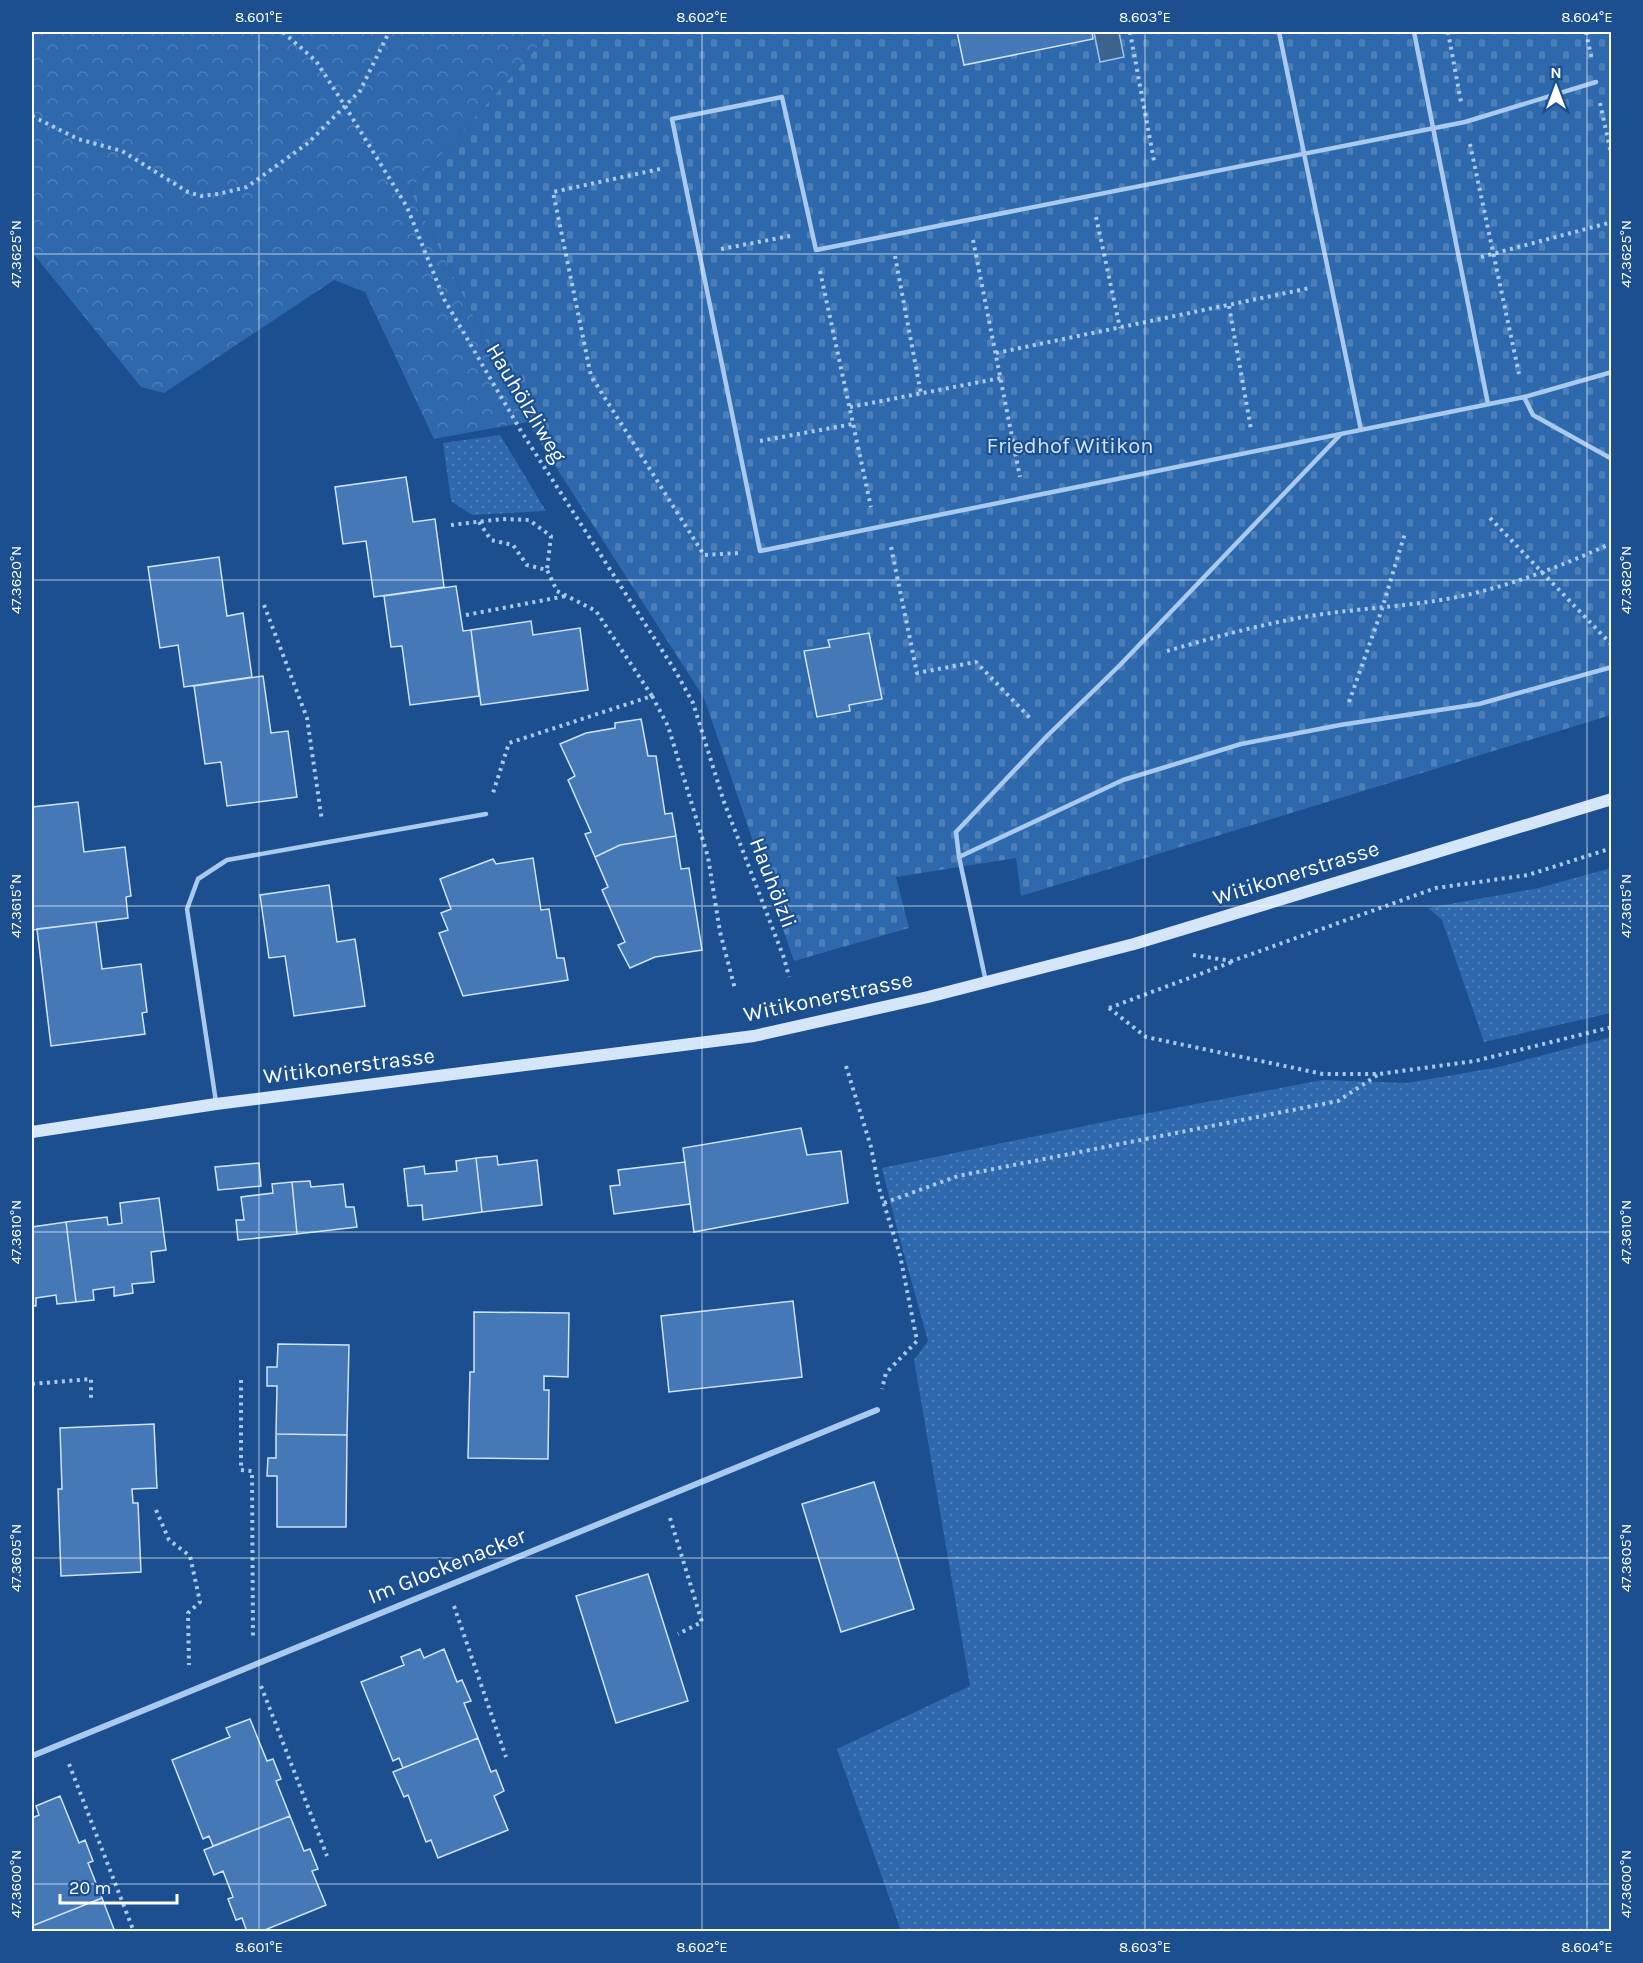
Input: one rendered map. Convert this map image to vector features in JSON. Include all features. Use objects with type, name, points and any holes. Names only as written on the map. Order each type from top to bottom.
[{"type":"main road","name":"Witikonerstrasse","points":[[32,1132],[216,1104],[754,1036],[928,997],[1134,944],[1611,800]]},
{"type":"street","name":"Im Glockenacker","points":[[32,1756],[877,1410]]},
{"type":"lane","points":[[1279,32],[1361,430]]},
{"type":"lane","points":[[1414,32],[1488,404]]},
{"type":"lane","points":[[1596,82],[1465,122],[816,250],[782,97],[672,119],[760,552],[1524,397],[1611,372]]},
{"type":"lane","points":[[1524,397],[1533,415],[1611,459]]},
{"type":"lane","points":[[986,982],[956,832],[1341,434]]},
{"type":"lane","points":[[959,856],[1123,780],[1241,744],[1340,725],[1479,704],[1611,667]]},
{"type":"lane","points":[[216,1104],[187,909],[198,879],[227,860],[486,814]]},
{"type":"path","name":"Hauhölzliweg","points":[[283,32],[315,61],[345,106],[407,207],[444,299],[521,431],[676,672],[693,703],[724,802]]},
{"type":"path","points":[[32,116],[78,139],[122,151],[188,192],[201,196],[247,187],[308,143],[345,106],[365,84],[389,32]]},
{"type":"path","points":[[1130,32],[1158,183]]},
{"type":"path","points":[[1448,32],[1524,397]]},
{"type":"path","points":[[682,165],[553,192],[591,376],[704,555],[760,552]]},
{"type":"path","points":[[1092,196],[1120,328]]},
{"type":"path","points":[[968,220],[1025,498]]},
{"type":"path","points":[[1460,261],[1495,255],[1611,222]]},
{"type":"path","points":[[700,254],[811,231]]},
{"type":"path","points":[[890,235],[921,394]]},
{"type":"path","points":[[816,250],[876,528]]},
{"type":"path","points":[[996,353],[1331,284]]},
{"type":"path","points":[[1229,306],[1255,451]]},
{"type":"path","points":[[850,407],[1001,378]]},
{"type":"path","points":[[738,445],[853,424]]},
{"type":"path","points":[[1490,518],[1611,645]]},
{"type":"path","points":[[451,525],[502,519],[529,520],[551,536],[547,570],[557,591],[596,611],[652,696],[668,726],[708,856],[720,932],[735,989]]},
{"type":"path","points":[[479,522],[491,540],[513,545],[527,565],[547,570]]},
{"type":"path","points":[[886,526],[917,673],[976,662],[1047,736]]},
{"type":"path","points":[[1340,725],[1382,609],[1405,533]]},
{"type":"path","points":[[1164,652],[1208,639],[1305,617],[1382,609],[1462,596],[1542,572],[1611,543]]},
{"type":"path","points":[[466,615],[567,596]]},
{"type":"path","points":[[264,605],[307,718],[326,843]]},
{"type":"path","points":[[486,814],[509,743],[652,696]]},
{"type":"path","name":"Hauhölzli","points":[[724,802],[776,936],[789,977]]},
{"type":"path","points":[[1611,849],[1528,875],[1436,888],[1109,1008],[1146,1037],[1323,1074],[1379,1074],[1475,1061],[1611,1027]]},
{"type":"path","points":[[1188,954],[1232,962]]},
{"type":"path","points":[[846,1066],[871,1147],[884,1203],[900,1256],[917,1341],[885,1373]]},
{"type":"path","points":[[884,1203],[958,1176],[1338,1101],[1379,1074]]},
{"type":"path","points":[[32,1384],[91,1379],[91,1399]]},
{"type":"path","points":[[241,1380],[241,1470],[252,1471],[253,1639]]},
{"type":"path","points":[[663,1497],[702,1622],[678,1634]]},
{"type":"path","points":[[156,1510],[169,1540],[190,1556],[200,1602],[188,1613],[189,1665]]},
{"type":"path","points":[[447,1586],[506,1757]]},
{"type":"path","points":[[253,1665],[327,1856]]},
{"type":"path","points":[[61,1744],[134,1932]]},
{"type":"green space","points":[[32,32],[551,32],[410,190],[527,422],[434,439],[365,292],[334,280],[164,393],[141,387],[32,252]]},
{"type":"green space","name":"Friedhof Witikon","points":[[551,32],[1611,32],[1611,715],[1021,896],[1016,858],[896,877],[909,928],[794,961],[704,698],[527,422],[410,190]]},
{"type":"green space","points":[[500,435],[546,511],[472,515],[451,501],[443,443]]},
{"type":"green space","points":[[1611,868],[1611,1013],[1484,1042],[1442,920],[1428,908],[1539,888]]},
{"type":"green space","points":[[1611,1037],[1611,1931],[901,1931],[837,1749],[970,1686],[914,1360],[928,1341],[882,1168],[1322,1080],[1407,1083],[1499,1067]]},
{"type":"shaded area","points":[[1094,32],[1119,32],[1124,57],[1100,62]]},
{"type":"building","points":[[957,32],[1092,32],[1093,39],[964,65]]},
{"type":"building","points":[[406,477],[413,522],[435,519],[444,587],[374,597],[366,541],[343,544],[335,487]]},
{"type":"building","points":[[219,557],[227,616],[243,613],[252,677],[184,687],[178,645],[160,648],[148,567]]},
{"type":"building","points":[[456,586],[463,631],[471,630],[479,696],[410,705],[402,646],[391,647],[384,596]]},
{"type":"building","points":[[531,621],[533,635],[580,628],[588,690],[481,705],[471,630]]},
{"type":"building","points":[[869,633],[882,699],[849,705],[850,711],[817,717],[804,651],[830,647],[828,640]]},
{"type":"building","points":[[263,676],[271,733],[288,731],[297,797],[227,806],[221,762],[205,764],[194,686]]},
{"type":"building","points":[[641,719],[648,756],[656,756],[665,814],[672,813],[676,836],[620,845],[595,857],[585,834],[591,832],[568,780],[575,776],[560,744],[586,733],[615,728],[615,723]]},
{"type":"building","points":[[78,802],[84,852],[125,847],[131,896],[126,897],[128,918],[32,930],[32,807]]},
{"type":"building","points":[[676,836],[681,869],[689,868],[702,950],[655,957],[630,968],[618,945],[625,942],[602,890],[608,887],[595,857],[620,845]]},
{"type":"building","points":[[533,858],[541,910],[549,909],[557,958],[564,958],[568,980],[463,996],[439,933],[448,930],[441,913],[451,909],[440,879],[493,859],[496,864]]},
{"type":"building","points":[[329,885],[337,942],[355,939],[365,1006],[294,1016],[285,956],[269,958],[260,895]]},
{"type":"building","points":[[96,922],[102,969],[141,964],[147,1012],[142,1013],[145,1034],[51,1046],[37,929]]},
{"type":"building","points":[[801,1128],[807,1155],[841,1151],[848,1203],[694,1232],[683,1148]]},
{"type":"building","points":[[497,1156],[498,1165],[537,1160],[542,1205],[482,1212],[476,1158]]},
{"type":"building","points":[[476,1158],[482,1212],[423,1220],[422,1205],[408,1206],[404,1169],[424,1166],[425,1174],[457,1171],[456,1161]]},
{"type":"building","points":[[685,1162],[690,1204],[614,1214],[610,1186],[620,1185],[618,1170]]},
{"type":"building","points":[[259,1163],[261,1186],[218,1190],[215,1167]]},
{"type":"building","points":[[310,1181],[311,1187],[343,1184],[346,1207],[354,1207],[357,1227],[297,1234],[292,1182]]},
{"type":"building","points":[[292,1182],[297,1234],[238,1240],[236,1220],[244,1220],[241,1197],[273,1193],[272,1184]]},
{"type":"building","points":[[159,1198],[166,1250],[151,1252],[154,1282],[132,1284],[133,1293],[114,1296],[114,1287],[93,1290],[94,1300],[76,1302],[66,1222],[107,1217],[108,1225],[122,1223],[120,1203]]},
{"type":"building","points":[[66,1222],[76,1302],[57,1304],[56,1295],[36,1298],[36,1306],[32,1306],[32,1227]]},
{"type":"building","points":[[793,1301],[802,1377],[669,1392],[661,1316]]},
{"type":"building","points":[[474,1312],[569,1313],[568,1377],[544,1376],[544,1390],[549,1390],[548,1459],[468,1458],[470,1372],[474,1372]]},
{"type":"building","points":[[278,1344],[349,1345],[347,1435],[276,1434],[277,1386],[267,1386],[267,1367],[277,1367]]},
{"type":"building","points":[[154,1424],[157,1488],[132,1489],[133,1503],[138,1503],[141,1572],[61,1576],[58,1489],[62,1489],[60,1428]]},
{"type":"building","points":[[276,1434],[347,1435],[346,1527],[277,1527],[277,1476],[267,1476],[268,1458],[276,1458]]},
{"type":"building","points":[[874,1482],[914,1609],[841,1632],[802,1504]]},
{"type":"building","points":[[648,1574],[688,1701],[616,1723],[576,1596]]},
{"type":"building","points":[[420,1649],[424,1658],[444,1649],[457,1682],[462,1680],[471,1701],[464,1703],[478,1738],[403,1768],[399,1758],[393,1761],[361,1682],[404,1665],[401,1657]]},
{"type":"building","points":[[250,1719],[267,1761],[273,1759],[281,1779],[276,1781],[290,1816],[213,1846],[209,1836],[203,1839],[172,1760],[230,1737],[226,1728]]},
{"type":"building","points":[[478,1738],[491,1772],[496,1770],[504,1791],[494,1796],[508,1830],[438,1858],[431,1840],[426,1842],[408,1795],[404,1797],[393,1772]]},
{"type":"building","points":[[60,1796],[79,1843],[85,1840],[93,1861],[88,1863],[102,1898],[32,1926],[32,1818],[39,1815],[36,1806]]},
{"type":"building","points":[[290,1816],[304,1851],[310,1849],[318,1869],[312,1871],[326,1905],[260,1932],[247,1932],[242,1918],[236,1920],[228,1899],[233,1897],[223,1871],[214,1875],[204,1850]]},
{"type":"building","points":[[102,1898],[115,1932],[32,1932],[32,1926]]}]
